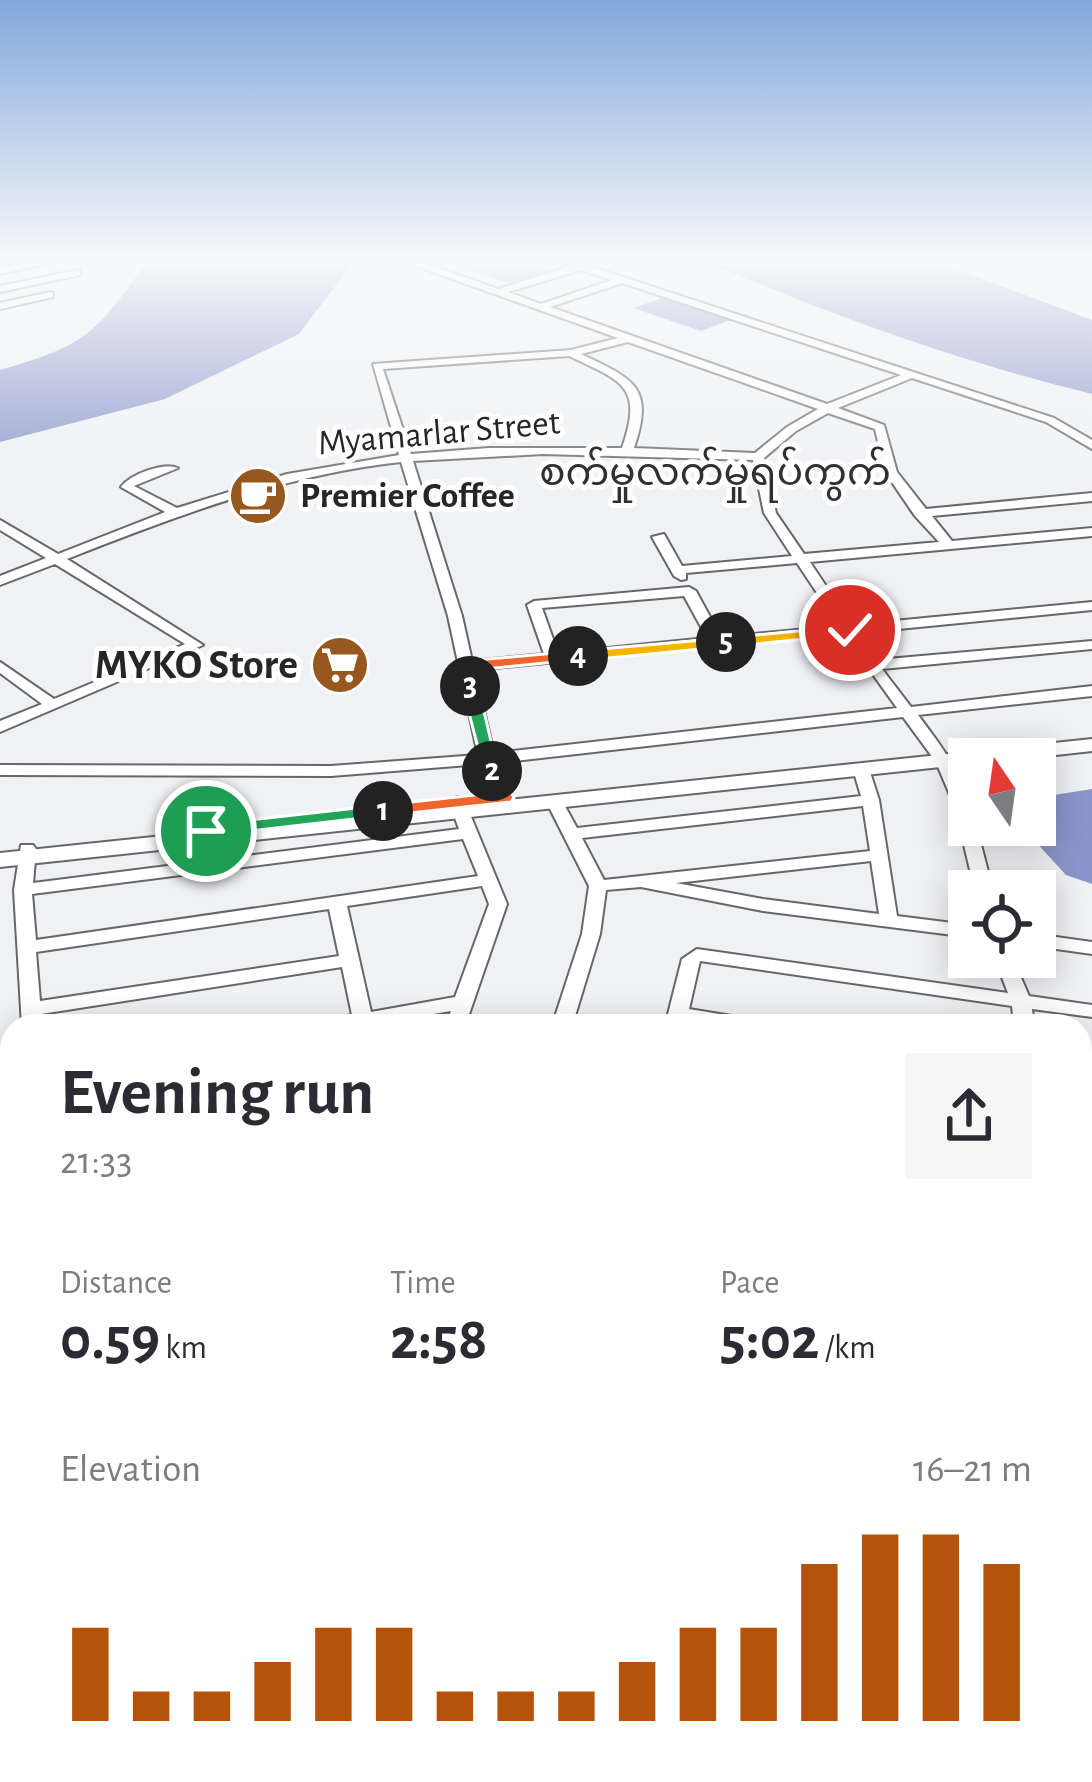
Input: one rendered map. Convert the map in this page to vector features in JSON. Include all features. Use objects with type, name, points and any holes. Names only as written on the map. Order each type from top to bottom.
[{"type":"main road","points":[[506,803],[555,803],[861,769],[1092,735]]},
{"type":"main road","points":[[0,849],[17,856],[461,816],[506,803],[941,756],[1092,745]]},
{"type":"street","points":[[506,803],[487,759],[454,616],[377,366],[571,353],[610,343]]},
{"type":"street","points":[[645,343],[880,427],[891,472],[948,545]]},
{"type":"street","points":[[813,343],[1050,420],[1092,446]]},
{"type":"street","points":[[571,353],[624,380],[636,392],[641,409],[627,451]]},
{"type":"street","points":[[910,375],[827,408],[774,440],[758,458],[770,513],[872,665],[941,756],[963,807],[979,870]]},
{"type":"street","name":"Myamarlar Street","points":[[0,581],[177,513],[291,478],[404,460],[627,451],[758,458]]},
{"type":"street","points":[[172,468],[130,482],[128,487],[177,513]]},
{"type":"street","points":[[920,514],[1092,497]]},
{"type":"street","points":[[0,524],[196,646],[0,727]]},
{"type":"street","points":[[678,570],[1092,532]]},
{"type":"street","points":[[659,537],[717,643]]},
{"type":"street","points":[[553,658],[534,604],[689,591]]},
{"type":"street","points":[[466,666],[1092,606]]},
{"type":"street","points":[[872,665],[1092,645]]},
{"type":"street","points":[[0,666],[53,705]]},
{"type":"street","points":[[0,770],[263,773],[487,759],[1092,691]]},
{"type":"street","points":[[861,769],[871,800],[889,922]]},
{"type":"street","points":[[782,778],[795,808]]},
{"type":"street","points":[[568,834],[871,800]]},
{"type":"street","points":[[555,803],[598,886],[590,934],[566,1014]]},
{"type":"street","points":[[23,890],[461,816],[498,910],[460,1014]]},
{"type":"street","points":[[598,886],[879,855]]},
{"type":"street","points":[[17,856],[31,1014]]},
{"type":"street","points":[[27,947],[489,880]]},
{"type":"street","points":[[644,882],[948,929]]},
{"type":"street","points":[[337,902],[362,1014]]},
{"type":"street","points":[[1056,943],[1092,948]]},
{"type":"street","points":[[678,1014],[692,956],[1092,1011]]},
{"type":"street","points":[[53,1014],[350,960]]},
{"type":"street","points":[[1012,978],[1023,1014]]},
{"type":"street","points":[[393,1014],[465,1002]]},
{"type":"water","points":[[72,343],[280,343],[165,399],[0,442],[0,370]]},
{"type":"water","points":[[919,343],[1092,343],[1092,394]]},
{"type":"water","points":[[1092,789],[1092,884],[1066,875],[1039,846],[1056,846],[1056,795]]},
{"type":"place","name":"Premier Coffee","points":[[258,496]]},
{"type":"place","name":"MYKO Store","points":[[340,665]]},
{"type":"district","name":"စက်မှုလက်မှုရပ်ကွက်","points":[[715,473]]},
{"type":"route","points":[[206,831],[505,798],[487,759],[466,666],[850,630]]}]
